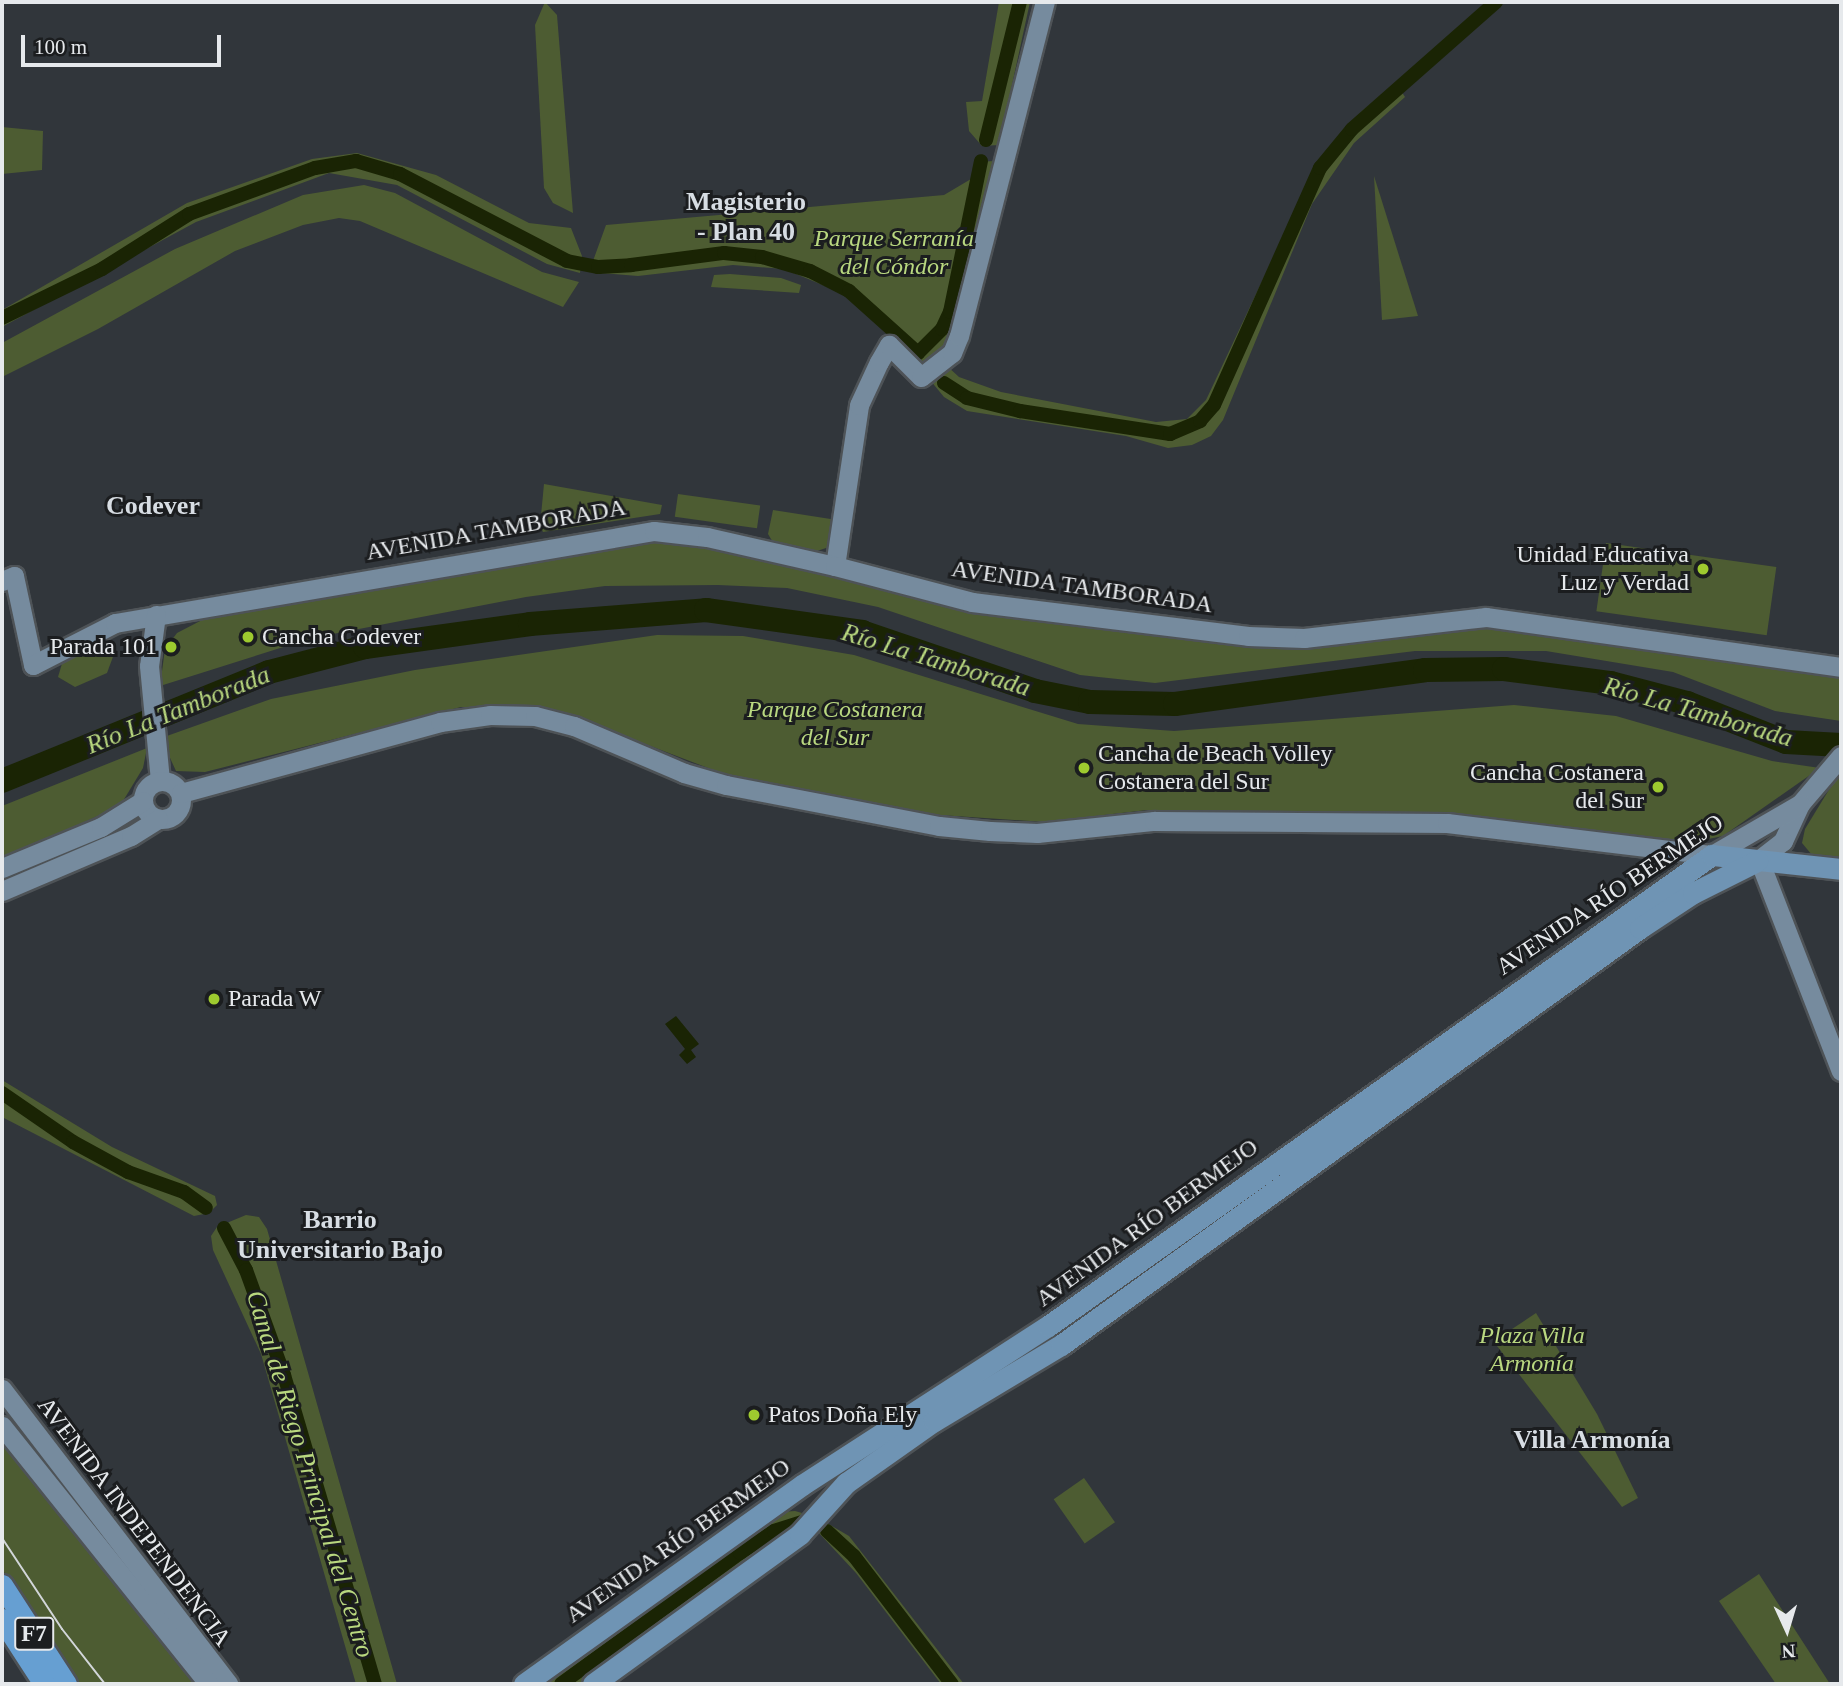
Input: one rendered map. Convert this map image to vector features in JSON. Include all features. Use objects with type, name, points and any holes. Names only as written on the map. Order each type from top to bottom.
[{"type":"highway","name":"F7","points":[[2,1585],[66,1684]]},
{"type":"highway","name":"F7","points":[[2,1619],[44,1684]]},
{"type":"main road","points":[[835,565],[859,405],[889,345],[921,377],[951,352],[959,337],[1045,2]]},
{"type":"main road","name":"AVENIDA TAMBORADA","points":[[8,579],[33,665],[95,631],[156,615],[628,532],[707,537],[835,565],[972,602],[1248,636],[1304,638],[1486,617],[1841,667]]},
{"type":"main road","points":[[156,615],[150,682],[160,780]]},
{"type":"main road","points":[[181,793],[440,722],[490,715],[535,716],[726,785],[939,826],[1037,833],[1154,821],[1447,823],[1841,869]]},
{"type":"main road","name":"AVENIDA RÍO BERMEJO","points":[[593,1684],[800,1534],[846,1483],[934,1421],[1061,1345],[1640,929],[1693,893],[1759,860],[1783,841],[1800,804],[1836,762]]},
{"type":"main road","points":[[2,891],[131,836],[158,819],[170,817],[179,810],[181,793],[173,783],[160,780],[147,788],[143,801],[148,813],[158,819]]},
{"type":"main road","points":[[2,868],[101,827],[143,801]]},
{"type":"main road","name":"AVENIDA RÍO BERMEJO","points":[[524,1684],[802,1485],[1048,1326],[1712,855],[1800,804]]},
{"type":"main road","points":[[1759,860],[1841,1071]]},
{"type":"main road","name":"AVENIDA INDEPENDENCIA","points":[[2,1389],[228,1684]]},
{"type":"main road","name":"AVENIDA INDEPENDENCIA","points":[[2,1426],[209,1684]]},
{"type":"green space","points":[[545,2],[557,15],[573,213],[553,203],[544,188],[535,25]]},
{"type":"green space","points":[[999,2],[1030,2],[999,145],[982,146],[969,131],[966,102],[982,101]]},
{"type":"green space","points":[[1396,83],[1405,97],[1354,143],[1312,204],[1223,420],[1211,436],[1192,445],[1168,448],[1126,436],[967,411],[944,397],[930,380],[947,366],[959,377],[1001,392],[1156,422],[1187,419],[1206,400],[1316,167],[1362,111]]},
{"type":"green space","points":[[2,127],[43,131],[42,170],[2,174]]},
{"type":"green space","points":[[357,153],[436,175],[529,223],[571,228],[582,256],[580,273],[547,264],[397,185],[329,173],[196,222],[2,327],[2,310],[187,203],[312,159]]},
{"type":"green space","name":"Parque Serranía del Cóndor","points":[[994,161],[954,330],[942,350],[919,366],[874,316],[842,293],[784,269],[733,265],[638,276],[589,272],[606,225],[944,195],[971,179],[978,162]]},
{"type":"green space","points":[[1374,176],[1418,316],[1382,320]]},
{"type":"green space","points":[[364,185],[395,193],[542,272],[579,282],[563,307],[360,221],[339,218],[303,225],[235,251],[98,329],[2,377],[2,343],[175,249],[303,195]]},
{"type":"green space","points":[[714,275],[781,278],[801,285],[799,293],[711,287]]},
{"type":"green space","points":[[544,484],[662,505],[660,514],[543,532],[540,526]]},
{"type":"green space","points":[[678,494],[760,506],[757,528],[675,517]]},
{"type":"green space","points":[[773,510],[837,520],[832,546],[817,551],[774,544],[768,534]]},
{"type":"green space","name":"Parque Costanera del Sur","points":[[629,540],[712,546],[1224,641],[1492,626],[1686,653],[1841,678],[1841,721],[1775,711],[1673,672],[1546,651],[1415,651],[1155,683],[1080,675],[878,607],[787,588],[718,585],[605,586],[526,597],[312,638],[160,686],[165,649],[177,633],[204,619]]},
{"type":"green space","points":[[1606,543],[1776,567],[1767,635],[1596,611]]},
{"type":"green space","name":"Parque Costanera del Sur","points":[[657,635],[743,636],[854,655],[1078,724],[1174,731],[1514,705],[1616,716],[1772,761],[1820,768],[1723,836],[1694,842],[1433,814],[1147,810],[1044,822],[940,815],[729,776],[564,713],[527,707],[461,707],[205,772],[176,771],[165,747],[164,737],[271,699],[415,670]]},
{"type":"green space","points":[[95,645],[107,646],[114,654],[107,673],[75,687],[58,677],[63,660]]},
{"type":"green space","points":[[147,748],[143,768],[120,806],[2,859],[2,806]]},
{"type":"green space","points":[[1841,770],[1841,858],[1812,855],[1802,843],[1805,829]]},
{"type":"green space","points":[[2,1080],[112,1147],[215,1196],[217,1205],[209,1213],[194,1216],[2,1117]]},
{"type":"green space","points":[[246,1215],[259,1217],[267,1229],[397,1684],[356,1684],[261,1354],[213,1250],[211,1236],[217,1227]]},
{"type":"green space","name":"Plaza Villa Armonía","points":[[1536,1313],[1597,1414],[1638,1498],[1622,1507],[1497,1346],[1497,1339]]},
{"type":"green space","points":[[2,1440],[199,1684],[78,1684],[2,1569]]},
{"type":"green space","points":[[1084,1478],[1115,1522],[1085,1543],[1054,1499]]},
{"type":"green space","points":[[781,1512],[802,1513],[788,1533],[581,1684],[535,1684]]},
{"type":"green space","points":[[825,1522],[849,1536],[964,1684],[941,1684],[856,1573],[818,1532]]},
{"type":"green space","points":[[1759,1574],[1830,1684],[1776,1684],[1719,1601]]},
{"type":"shaded area","points":[[676,1016],[699,1044],[691,1050],[696,1057],[687,1064],[679,1055],[685,1049],[665,1024]]},
{"type":"waterway","points":[[986,140],[1020,2]]},
{"type":"waterway","points":[[944,383],[967,398],[1020,411],[1170,434],[1200,421],[1214,405],[1320,168],[1352,129],[1496,2]]},
{"type":"waterway","points":[[2,318],[102,269],[189,214],[315,168],[356,161],[400,174],[567,261],[598,267],[724,253],[762,257],[810,271],[849,291],[918,353],[942,329],[950,312],[981,161]]},
{"type":"waterway","name":"Río La Tamborada","points":[[2,781],[269,672],[365,647],[530,624],[706,610],[862,632],[1035,691],[1090,702],[1175,704],[1425,670],[1504,669],[1611,683],[1687,703],[1786,742],[1841,745]]},
{"type":"waterway","name":"Canal de Riego Principal del Centro","points":[[2,1093],[73,1142],[128,1172],[184,1192],[206,1208]]},
{"type":"waterway","name":"Canal de Riego Principal del Centro","points":[[224,1228],[246,1270],[284,1375],[375,1684]]},
{"type":"waterway","name":"Canal de Riego Principal del Centro","points":[[561,1684],[740,1553],[774,1531],[802,1522]]},
{"type":"waterway","name":"Canal de Riego Principal del Centro","points":[[827,1531],[854,1556],[952,1684]]},
{"type":"tram line","points":[[2,1538],[62,1629],[105,1684]]},
{"type":"place","name":"Unidad Educativa Luz y Verdad","points":[[1703,569]]},
{"type":"place","name":"Cancha Codever","points":[[248,637]]},
{"type":"place","name":"Parada 101","points":[[171,647]]},
{"type":"place","name":"Cancha de Beach Volley Costanera del Sur","points":[[1084,768]]},
{"type":"place","name":"Cancha Costanera del Sur","points":[[1658,787]]},
{"type":"place","name":"Parada W","points":[[214,999]]},
{"type":"place","name":"Patos Doña Ely","points":[[754,1415]]},
{"type":"district","name":"Magisterio - Plan 40","points":[[746,217]]},
{"type":"district","name":"Codever","points":[[153,506]]},
{"type":"district","name":"Barrio Universitario Bajo","points":[[340,1235]]},
{"type":"district","name":"Villa Armonía","points":[[1592,1440]]}]
